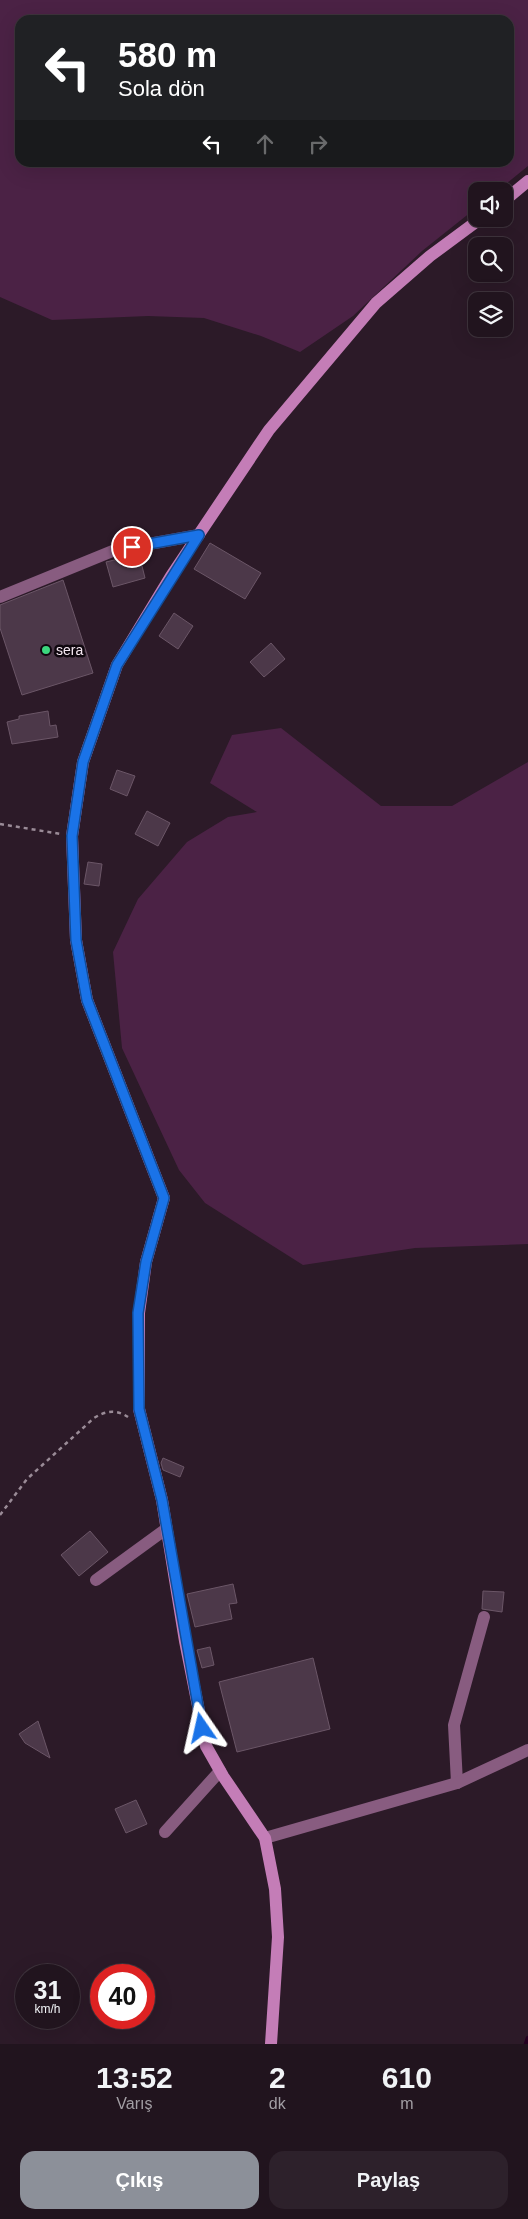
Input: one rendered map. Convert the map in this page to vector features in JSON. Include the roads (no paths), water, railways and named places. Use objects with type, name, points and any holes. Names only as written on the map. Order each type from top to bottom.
[{"type":"street","points":[[513,194],[528,181]]},
{"type":"street","points":[[271,2044],[278,1937],[275,1890],[266,1838],[220,1771],[206,1746],[166,1529],[139,1409],[138,1313],[146,1262],[164,1198],[87,1000],[76,940],[72,836],[83,762],[117,665],[199,535],[269,430],[376,303],[430,256],[469,227]]},
{"type":"street","points":[[0,597],[115,550],[199,535]]},
{"type":"street","points":[[96,1580],[166,1529]]},
{"type":"street","points":[[457,1782],[454,1725],[484,1617]]},
{"type":"street","points":[[266,1838],[457,1782],[528,1750]]},
{"type":"street","points":[[165,1832],[220,1771]]},
{"type":"waterway","points":[[526,2044],[528,2038]]},
{"type":"place","name":"sera","points":[[46,650]]}]
